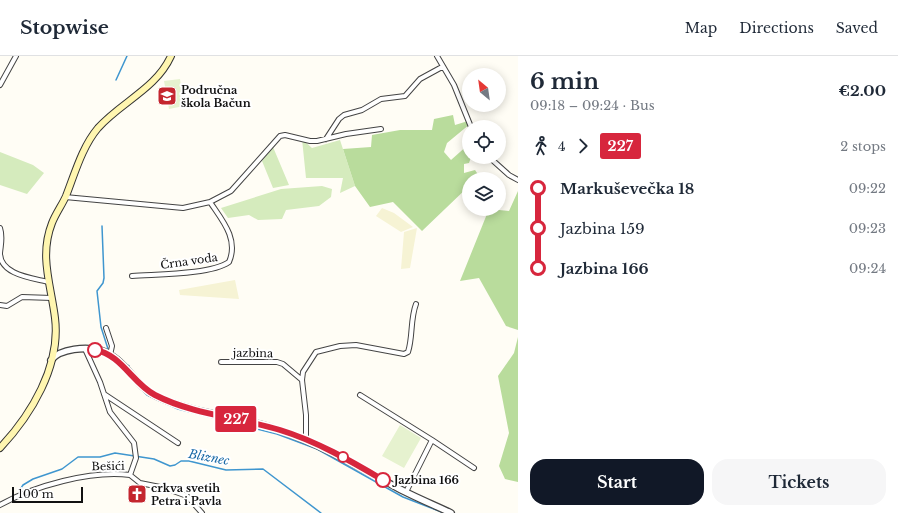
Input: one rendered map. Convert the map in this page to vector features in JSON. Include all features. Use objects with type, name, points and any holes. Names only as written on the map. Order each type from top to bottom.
[{"type":"main road","points":[[0,448],[13,434],[30,410],[39,393],[55,343],[56,323],[45,261],[47,240],[51,223],[65,197],[87,144],[99,127],[157,78],[171,56]]},
{"type":"street","points":[[0,85],[16,56]]},
{"type":"street","points":[[437,56],[442,67],[454,85],[468,120]]},
{"type":"street","points":[[326,139],[339,119],[344,115],[362,110],[381,99],[405,96],[420,79],[442,67]]},
{"type":"street","points":[[65,197],[183,208],[210,202],[231,191],[280,136],[294,136],[310,141],[381,129]]},
{"type":"street","points":[[497,164],[509,175],[518,180]]},
{"type":"street","points":[[68,188],[73,198]]},
{"type":"street","name":"Črna voda","points":[[132,276],[189,272],[225,265],[229,262],[232,248],[230,232],[210,202]]},
{"type":"street","points":[[0,228],[2,239],[1,258],[5,265],[20,275],[48,282]]},
{"type":"street","points":[[0,305],[7,306],[22,297],[52,298]]},
{"type":"street","points":[[306,440],[306,415],[302,380],[303,372],[316,352],[326,348],[356,345],[400,355],[408,352],[410,328],[416,304]]},
{"type":"street","points":[[106,328],[112,346],[110,355]]},
{"type":"street","points":[[55,343],[59,350],[64,352]]},
{"type":"street","points":[[50,361],[55,356],[64,352],[85,349],[101,350],[110,355],[156,396],[184,407],[280,430],[306,440],[347,459],[406,492],[451,513]]},
{"type":"street","name":"Bešići","points":[[0,505],[52,484],[82,476],[104,474],[130,475],[136,456],[134,443],[110,412],[85,349]]},
{"type":"street","name":"jazbina","points":[[221,362],[277,362],[283,364],[302,380]]},
{"type":"street","points":[[104,394],[178,443]]},
{"type":"street","points":[[360,395],[474,468]]},
{"type":"street","points":[[406,492],[432,440]]},
{"type":"street","points":[[130,475],[140,483],[165,488],[187,496],[202,513]]},
{"type":"shaded area","points":[[382,208],[394,213],[413,227],[401,232],[376,216]]},
{"type":"shaded area","points":[[417,228],[410,268],[401,269],[404,232]]},
{"type":"shaded area","points":[[235,280],[239,299],[180,295],[179,290]]},
{"type":"green space","points":[[180,79],[184,106],[169,109],[164,81]]},
{"type":"green space","points":[[453,115],[455,125],[462,123],[462,131],[447,143],[444,152],[451,160],[462,150],[462,164],[464,164],[464,172],[462,172],[462,193],[422,231],[393,202],[370,207],[355,186],[343,149],[371,147],[372,135],[400,130],[432,130],[434,119]]},
{"type":"green space","points":[[302,139],[312,148],[340,140],[355,186],[340,193],[343,178],[306,178]]},
{"type":"green space","points":[[273,147],[289,185],[273,188],[262,161]]},
{"type":"green space","points":[[0,152],[33,165],[44,173],[27,194],[0,185]]},
{"type":"green space","points":[[322,186],[332,189],[331,197],[319,206],[286,210],[282,219],[258,220],[249,215],[228,218],[221,208],[281,189]]},
{"type":"green space","points":[[518,191],[518,330],[506,326],[479,278],[460,281],[486,216],[506,216],[506,211],[509,211]]},
{"type":"green space","points":[[518,337],[518,482],[505,479],[499,466],[509,433],[498,376],[514,353]]},
{"type":"green space","points":[[400,425],[421,438],[404,468],[382,456]]},
{"type":"waterway","points":[[116,80],[127,56]]},
{"type":"waterway","points":[[102,226],[104,278],[103,283],[97,291],[101,327],[108,349]]},
{"type":"waterway","points":[[124,363],[129,366]]},
{"type":"waterway","points":[[131,378],[147,395],[178,409],[277,434],[317,449],[403,497],[444,513]]},
{"type":"waterway","name":"Bliznec","points":[[20,490],[23,485],[33,479],[62,469],[78,457],[100,457],[115,453],[154,459],[170,466],[181,461],[189,461],[226,470],[263,469],[321,513]]},
{"type":"bus line","name":"227","points":[[95,350],[101,350],[110,355],[156,396],[184,407],[280,430],[347,459],[383,480]]},
{"type":"place","name":"Područna škola Bačun","points":[[167,96]]},
{"type":"place","name":"Jazbina 166","points":[[383,480]]},
{"type":"place","name":"crkva svetih Petra i Pavla","points":[[137,494]]}]
